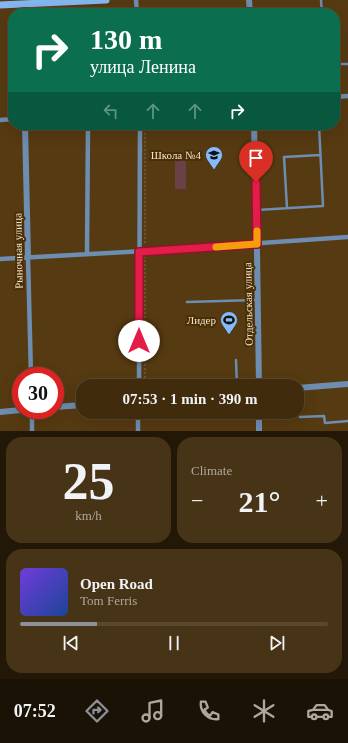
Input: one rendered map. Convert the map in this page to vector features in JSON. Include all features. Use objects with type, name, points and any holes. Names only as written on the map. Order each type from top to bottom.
[{"type":"main road","points":[[0,5],[23,2],[106,0]]},
{"type":"street","name":"Рыночная улица","points":[[25,130],[31,367]]},
{"type":"street","points":[[87,254],[88,130]]},
{"type":"street","points":[[139,379],[140,130]]},
{"type":"street","name":"Отдельская улица","points":[[254,130],[259,379]]},
{"type":"street","points":[[0,259],[139,252],[348,237]]},
{"type":"street","points":[[304,387],[348,384]]},
{"type":"street","points":[[64,406],[76,406]]},
{"type":"street","points":[[0,412],[12,411]]},
{"type":"street","points":[[32,419],[32,431]]},
{"type":"street","points":[[138,419],[138,431]]},
{"type":"street","points":[[259,419],[259,431]]},
{"type":"lane","points":[[256,210],[323,206],[318,130]]},
{"type":"lane","points":[[288,208],[284,157],[320,155]]},
{"type":"lane","points":[[188,302],[258,300]]},
{"type":"lane","points":[[236,360],[237,379]]},
{"type":"lane","points":[[304,417],[324,416],[325,423],[348,421]]},
{"type":"path","points":[[145,130],[145,379]]},
{"type":"shaded area","points":[[175,160],[186,160],[186,189],[175,189]]},
{"type":"slow traffic","points":[[216,247],[257,244],[257,231]]},
{"type":"place","name":"Школа №4","points":[[214,170]]},
{"type":"place","name":"Лидер","points":[[229,335]]},
{"type":"route","points":[[139,341],[139,252],[257,244],[256,182]]}]
